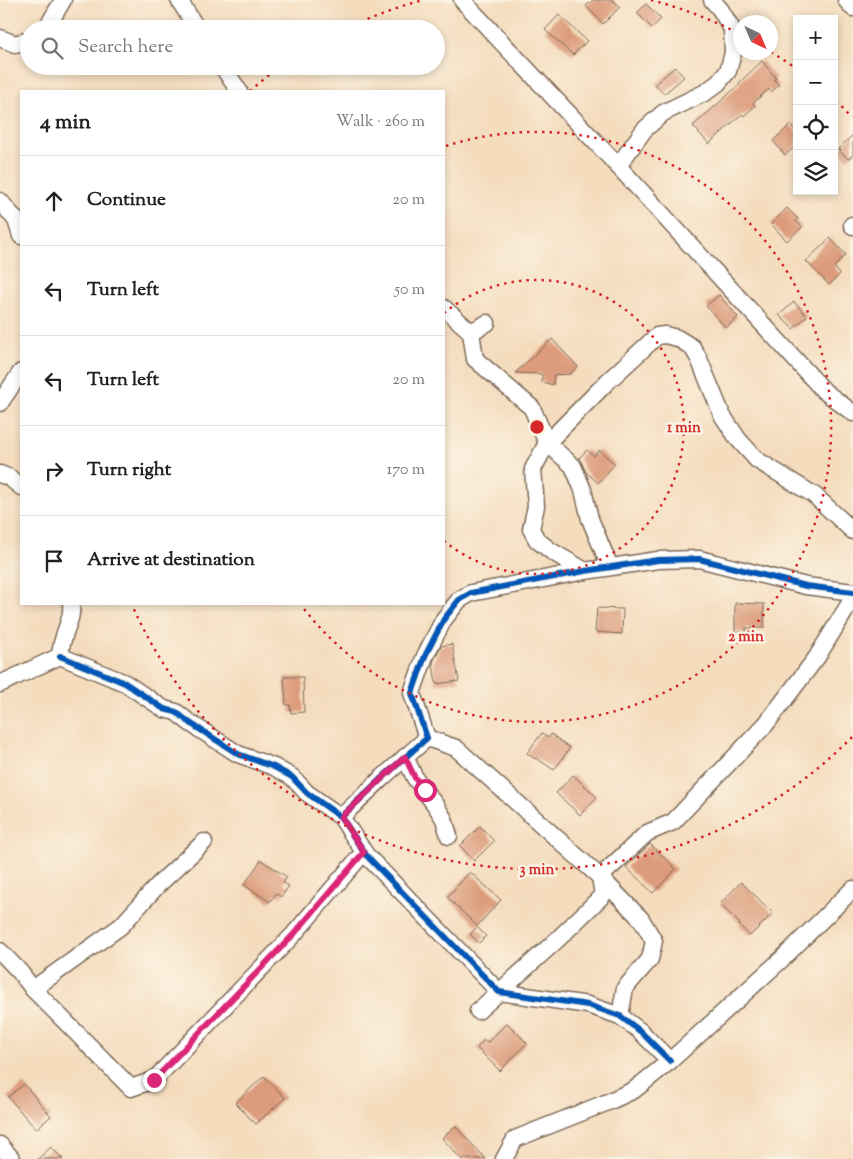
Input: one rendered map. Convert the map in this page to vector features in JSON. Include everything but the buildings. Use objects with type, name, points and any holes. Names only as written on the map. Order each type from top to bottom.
[{"type":"street","points":[[51,20],[63,0]]},
{"type":"street","points":[[179,0],[191,20]]},
{"type":"street","points":[[462,0],[618,166],[824,391],[853,413]]},
{"type":"street","points":[[618,166],[644,130],[663,113],[706,92],[718,83],[728,71],[733,53],[732,29],[712,0]]},
{"type":"street","points":[[846,0],[853,8]]},
{"type":"street","points":[[0,38],[15,44],[20,43]]},
{"type":"street","points":[[228,75],[238,90]]},
{"type":"street","points":[[0,201],[16,220],[20,233]]},
{"type":"street","points":[[445,309],[471,332],[475,358],[532,408],[538,427],[547,443],[573,466],[583,490],[590,519],[610,568]]},
{"type":"street","points":[[471,332],[487,323]]},
{"type":"street","points":[[584,571],[551,552],[536,540],[531,528],[536,506],[533,469],[547,443],[607,382],[657,336],[665,335],[677,338],[692,347],[699,359],[722,415],[757,460],[814,495],[853,531]]},
{"type":"street","points":[[0,404],[20,374]]},
{"type":"street","points":[[0,474],[10,478],[20,487]]},
{"type":"street","points":[[427,738],[412,693],[425,656],[444,619],[459,600],[470,593],[584,571],[658,560],[699,559],[806,586],[853,592]]},
{"type":"street","points":[[600,877],[647,833],[673,822],[766,724],[817,657],[853,598]]},
{"type":"street","points":[[60,656],[63,638],[69,626],[72,612],[71,605]]},
{"type":"street","points":[[0,684],[60,656],[125,683],[164,709],[176,712],[238,754],[274,767],[292,777],[307,793],[341,817],[364,852],[500,992],[588,1005],[620,1016],[640,1031],[670,1061]]},
{"type":"street","points":[[341,817],[427,738]]},
{"type":"street","points":[[427,738],[456,748],[600,877],[641,919],[654,941],[650,959],[625,988],[620,1016]]},
{"type":"street","points":[[405,757],[415,778],[431,798],[444,819],[448,836]]},
{"type":"street","points":[[33,989],[121,926],[158,885],[204,842]]},
{"type":"street","points":[[0,951],[33,989],[131,1088],[154,1080],[294,934],[364,852]]},
{"type":"street","points":[[478,1011],[558,939],[603,895],[600,877]]},
{"type":"street","points":[[504,1159],[515,1139],[634,1090],[670,1061],[782,959],[853,889]]},
{"type":"street","points":[[0,1144],[12,1159]]},
{"type":"cycle path","points":[[341,817],[427,738],[412,693],[425,656],[444,619],[459,600],[471,593],[585,571],[658,560],[699,559],[806,586],[853,592]]},
{"type":"cycle path","points":[[60,656],[125,683],[164,709],[176,712],[238,754],[274,767],[292,777],[307,793],[341,817],[366,855],[499,992],[588,1005],[620,1016],[640,1031],[670,1061]]},
{"type":"route","points":[[154,1080],[294,934],[364,852],[341,817],[405,757],[415,778],[425,790]]}]
